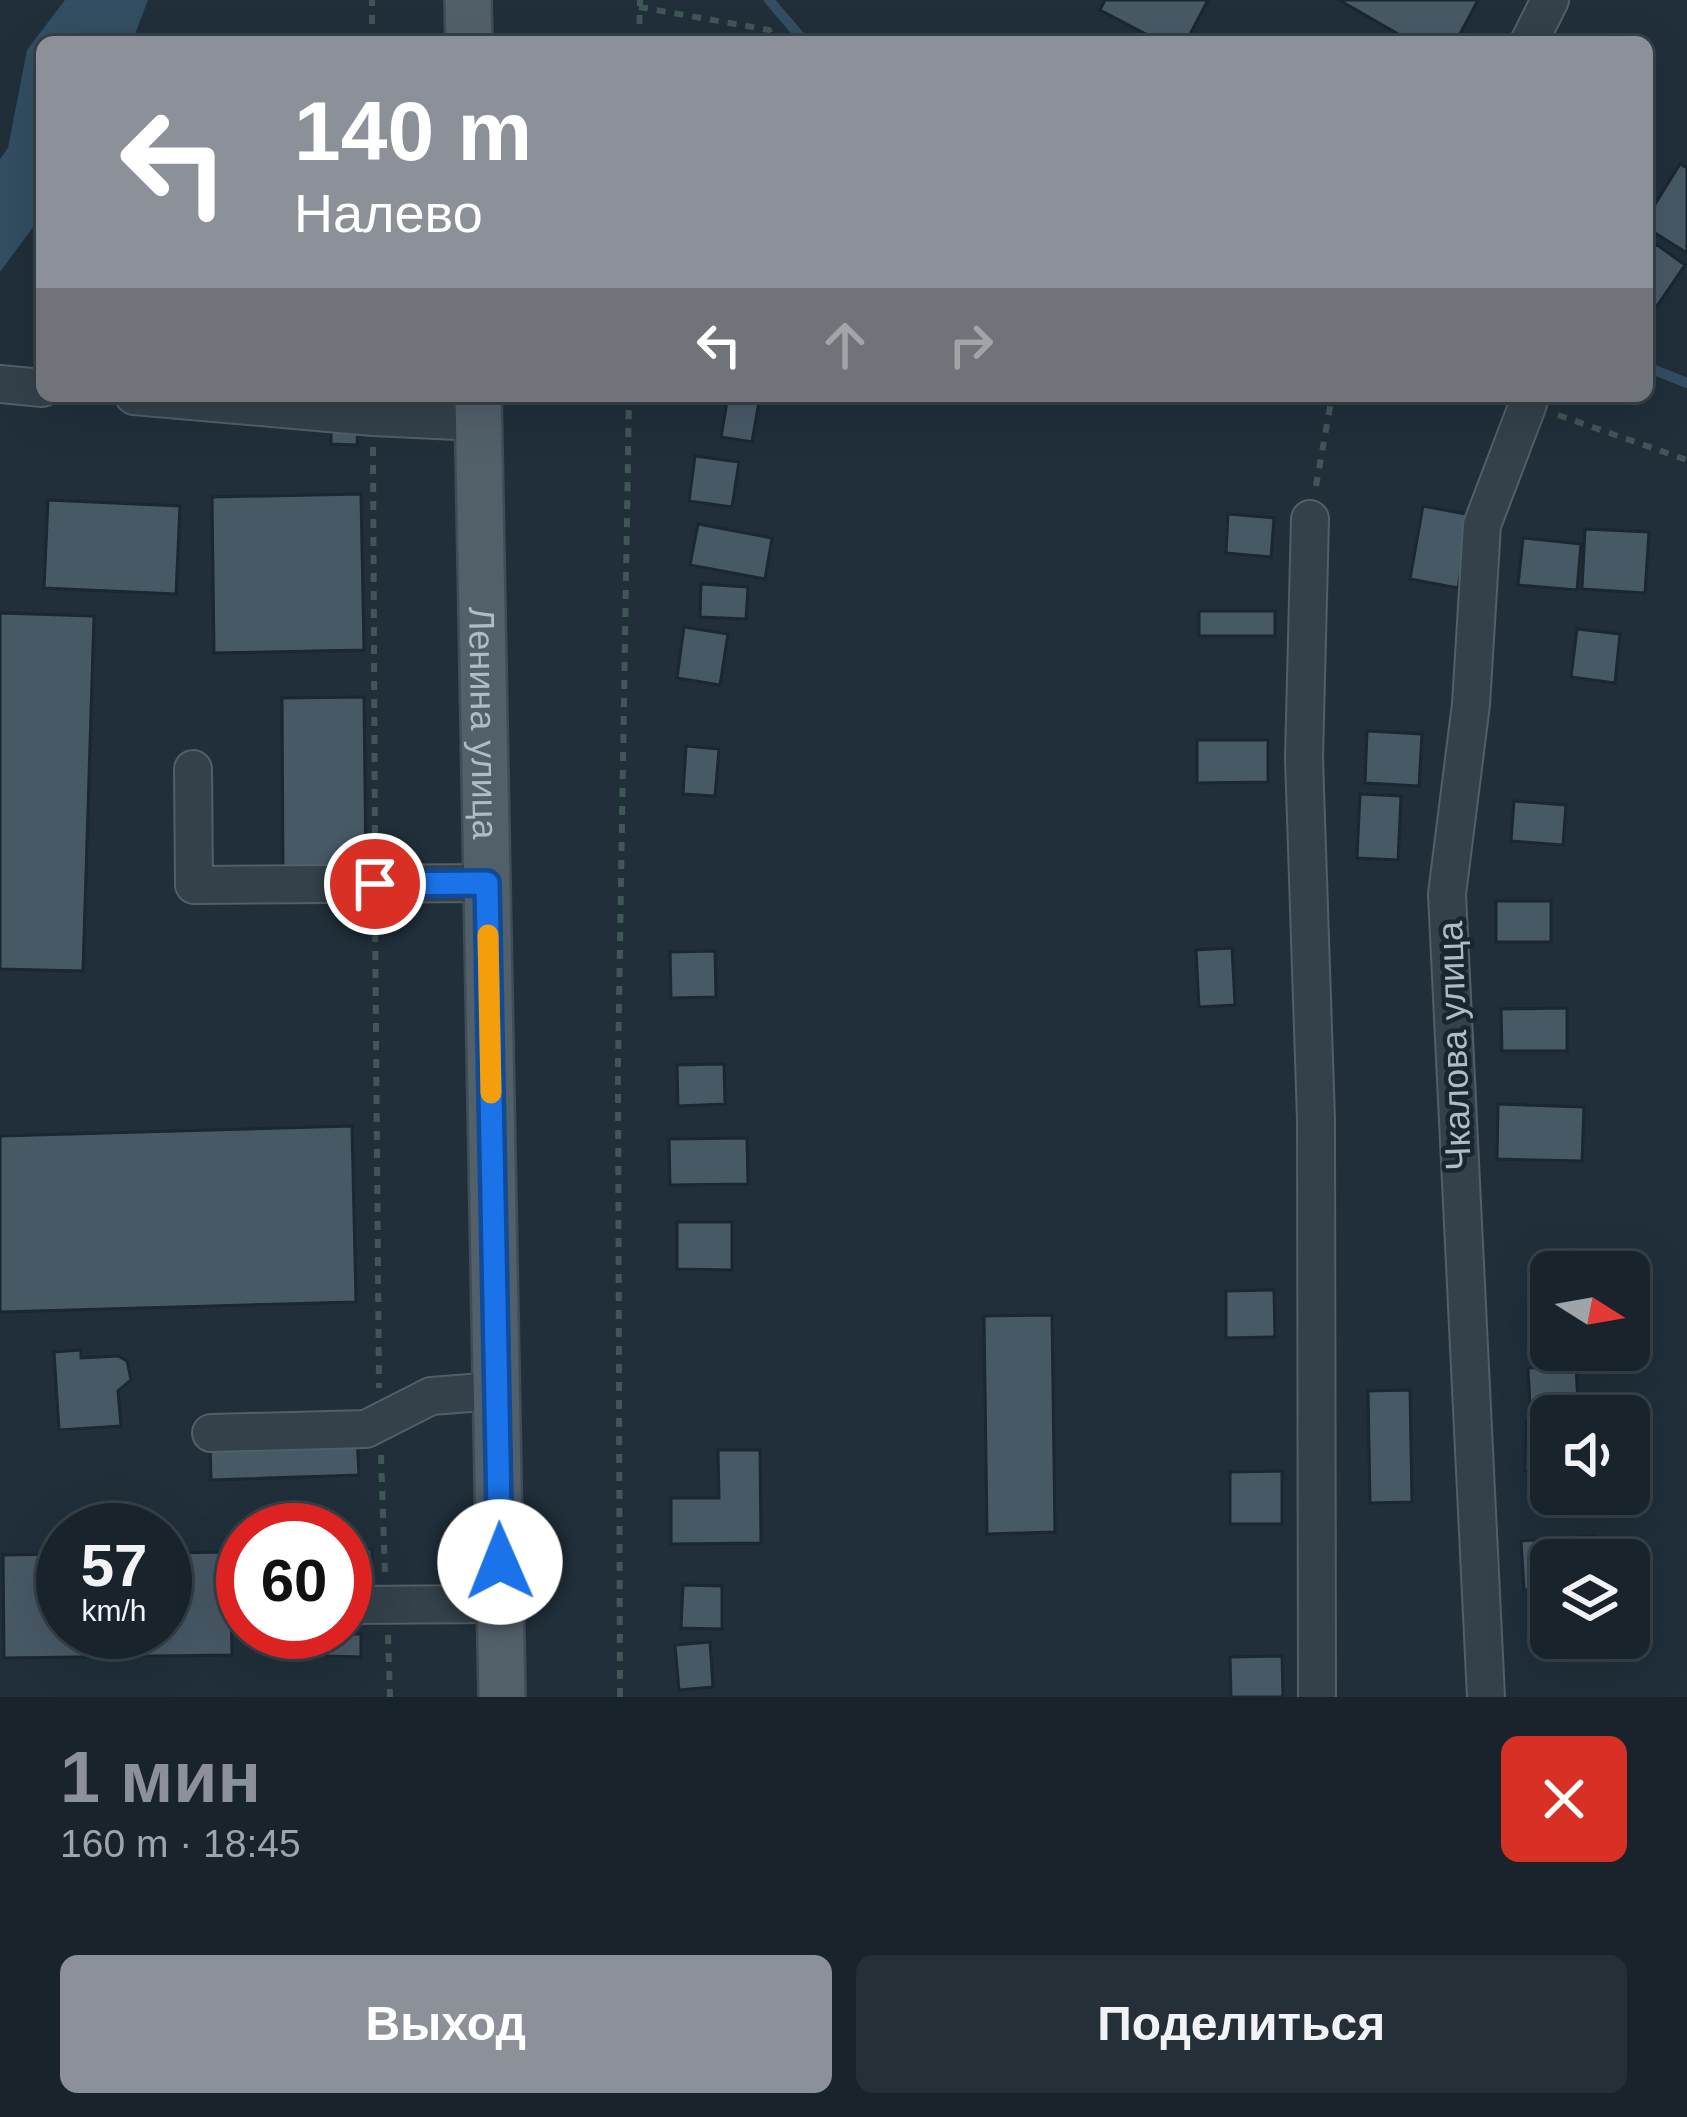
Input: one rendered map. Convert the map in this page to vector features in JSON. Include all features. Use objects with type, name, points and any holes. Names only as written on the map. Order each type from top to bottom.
[{"type":"main road","points":[[468,0],[469,36]]},
{"type":"main road","name":"Ленина улица","points":[[478,409],[502,1697]]},
{"type":"street","points":[[1531,36],[1550,0]]},
{"type":"street","points":[[0,384],[36,387]]},
{"type":"street","points":[[202,402],[373,417],[478,409]]},
{"type":"street","name":"Чкалова улица","points":[[1486,1697],[1448,895],[1471,704],[1482,525],[1528,404]]},
{"type":"street","points":[[1310,519],[1304,758],[1316,1119],[1317,1697]]},
{"type":"street","points":[[193,769],[194,884],[487,883]]},
{"type":"street","points":[[211,1433],[366,1429],[431,1396],[496,1391]]},
{"type":"street","points":[[372,1604],[500,1604]]},
{"type":"path","points":[[372,36],[373,0]]},
{"type":"path","points":[[638,36],[640,4],[769,30],[772,36]]},
{"type":"path","points":[[620,1697],[618,1066],[629,402]]},
{"type":"path","points":[[1310,519],[1332,402]]},
{"type":"path","points":[[1528,404],[1687,460]]},
{"type":"path","points":[[373,417],[380,1422],[390,1697]]},
{"type":"water","points":[[65,0],[148,0],[134,36],[38,36]]},
{"type":"water","points":[[36,38],[36,223],[0,272],[0,159],[8,148],[27,50]]},
{"type":"building","points":[[1105,0],[1208,0],[1189,36],[1150,36],[1100,10]]},
{"type":"building","points":[[1339,0],[1478,0],[1461,32],[1469,36],[1402,36]]},
{"type":"building","points":[[1680,164],[1687,168],[1687,253],[1653,232],[1653,207]]},
{"type":"building","points":[[1656,244],[1685,265],[1657,306],[1653,303]]},
{"type":"building","points":[[727,402],[759,402],[752,442],[721,437]]},
{"type":"building","points":[[331,423],[358,424],[357,445],[331,444]]},
{"type":"building","points":[[695,456],[739,462],[732,507],[689,501]]},
{"type":"building","points":[[361,494],[364,650],[214,653],[212,497]]},
{"type":"building","points":[[48,500],[180,506],[176,594],[44,588]]},
{"type":"building","points":[[1423,506],[1471,515],[1458,588],[1410,579]]},
{"type":"building","points":[[1228,514],[1274,518],[1271,557],[1226,553]]},
{"type":"building","points":[[698,524],[772,538],[765,579],[690,565]]},
{"type":"building","points":[[1585,529],[1649,532],[1645,593],[1582,589]]},
{"type":"building","points":[[1523,538],[1581,544],[1577,590],[1518,585]]},
{"type":"building","points":[[701,584],[748,587],[746,619],[700,617]]},
{"type":"building","points":[[1199,611],[1275,611],[1275,636],[1199,636]]},
{"type":"building","points":[[0,613],[94,616],[83,971],[0,969]]},
{"type":"building","points":[[684,627],[728,634],[720,685],[677,678]]},
{"type":"building","points":[[1577,629],[1620,634],[1615,683],[1571,677]]},
{"type":"building","points":[[364,697],[366,873],[283,873],[282,698]]},
{"type":"building","points":[[1367,731],[1422,734],[1419,786],[1365,783]]},
{"type":"building","points":[[1197,740],[1268,740],[1268,782],[1197,783]]},
{"type":"building","points":[[686,746],[719,749],[715,796],[683,794]]},
{"type":"building","points":[[1360,794],[1401,796],[1398,860],[1357,858]]},
{"type":"building","points":[[1514,801],[1566,805],[1563,845],[1511,841]]},
{"type":"building","points":[[1496,901],[1551,901],[1551,942],[1496,942]]},
{"type":"building","points":[[1232,948],[1235,1005],[1199,1007],[1196,950]]},
{"type":"building","points":[[715,951],[716,997],[671,998],[670,952]]},
{"type":"building","points":[[1567,1008],[1567,1051],[1502,1051],[1501,1009]]},
{"type":"building","points":[[724,1064],[725,1104],[678,1106],[677,1065]]},
{"type":"building","points":[[1498,1104],[1584,1107],[1582,1161],[1497,1159]]},
{"type":"building","points":[[352,1126],[356,1302],[0,1312],[0,1136]]},
{"type":"building","points":[[747,1138],[748,1184],[670,1185],[669,1139]]},
{"type":"building","points":[[677,1222],[732,1222],[732,1270],[677,1269]]},
{"type":"building","points":[[1274,1290],[1275,1337],[1226,1338],[1226,1291]]},
{"type":"building","points":[[1052,1315],[1055,1532],[987,1534],[984,1316]]},
{"type":"building","points":[[81,1350],[81,1358],[118,1356],[127,1361],[131,1380],[118,1391],[121,1426],[59,1430],[54,1352]]},
{"type":"building","points":[[1528,1368],[1576,1371],[1578,1395],[1530,1395],[1530,1405]]},
{"type":"building","points":[[1410,1390],[1412,1502],[1370,1503],[1368,1391]]},
{"type":"building","points":[[1526,1421],[1530,1421],[1530,1471],[1525,1471]]},
{"type":"building","points":[[357,1438],[359,1475],[211,1480],[210,1443]]},
{"type":"building","points":[[718,1450],[760,1450],[761,1543],[671,1544],[671,1498],[719,1498]]},
{"type":"building","points":[[1282,1471],[1282,1524],[1230,1524],[1230,1472]]},
{"type":"building","points":[[1530,1540],[1530,1590],[1524,1590],[1521,1541]]},
{"type":"building","points":[[216,1552],[216,1655],[192,1656],[192,1553]]},
{"type":"building","points":[[36,1554],[36,1658],[4,1658],[3,1555]]},
{"type":"building","points":[[683,1585],[722,1586],[722,1629],[681,1628]]},
{"type":"building","points":[[710,1642],[713,1687],[679,1690],[675,1645]]},
{"type":"building","points":[[1282,1656],[1283,1697],[1231,1697],[1230,1657]]},
{"type":"waterway","points":[[769,0],[800,36]]},
{"type":"waterway","points":[[1653,369],[1687,383]]},
{"type":"slow traffic","points":[[488,935],[491,1093]]},
{"type":"route","points":[[375,884],[487,883],[500,1562]]}]
